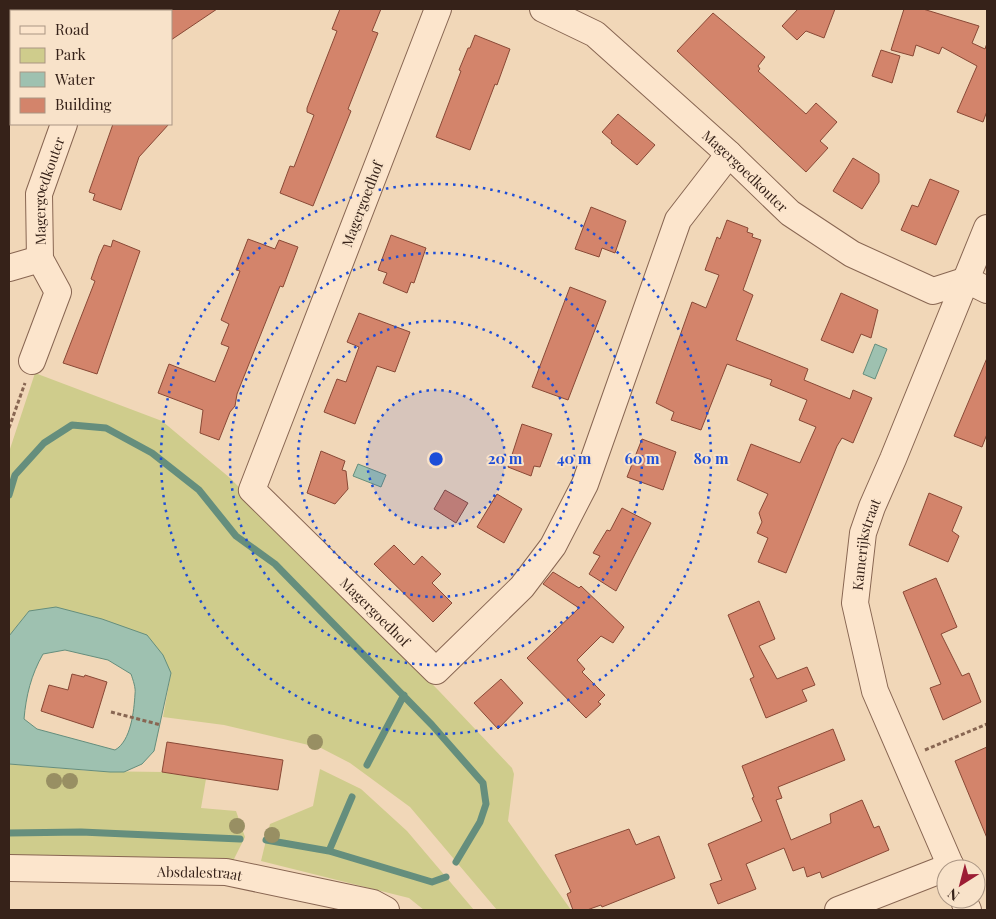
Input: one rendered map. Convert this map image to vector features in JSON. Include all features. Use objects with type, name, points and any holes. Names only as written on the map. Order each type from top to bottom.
[{"type":"street","name":"Magergoedhof","points":[[438,9],[252,490],[436,671],[522,587],[553,546],[585,484],[678,220],[729,154]]},
{"type":"street","name":"Magergoedkouter","points":[[543,9],[595,34],[729,154],[790,213],[852,254],[932,291],[977,285]]},
{"type":"street","name":"Magergoedkouter","points":[[32,361],[58,292],[40,259],[39,194],[64,125]]},
{"type":"street","name":"Kamerijkstraat","points":[[947,859],[875,691],[856,617],[855,603],[863,533],[872,506],[977,285],[987,228]]},
{"type":"street","name":"Magergoedkouter","points":[[9,268],[40,259]]},
{"type":"street","name":"Absdalestraat","points":[[9,868],[226,872],[373,903],[386,910]]},
{"type":"street","name":"Kamerijkstraat","points":[[838,910],[936,874]]},
{"type":"path","points":[[9,428],[32,361]]},
{"type":"path","points":[[111,712],[161,725]]},
{"type":"path","points":[[904,759],[987,724]]},
{"type":"green space","points":[[35,373],[162,421],[230,478],[512,768],[514,774],[508,821],[571,910],[497,910],[410,807],[350,763],[321,748],[224,725],[163,717],[171,673],[29,611],[9,636],[9,452]]},
{"type":"green space","points":[[9,764],[92,771],[162,772],[206,779],[201,808],[236,811],[245,837],[233,861],[9,859]]},
{"type":"green space","points":[[320,769],[361,789],[407,831],[474,910],[424,910],[409,898],[261,861],[270,824],[313,806]]},
{"type":"water","points":[[875,344],[887,349],[875,379],[863,374]]},
{"type":"water","points":[[358,464],[386,475],[381,487],[353,476]]},
{"type":"water","points":[[56,607],[102,619],[147,635],[163,655],[171,673],[154,751],[142,764],[124,772],[110,772],[9,764],[9,636],[29,611]],"holes":[[[65,650],[108,660],[131,674],[135,689],[131,725],[125,740],[115,750],[37,729],[24,719],[30,686],[43,654]]]},
{"type":"building","points":[[171,9],[217,9],[172,39]]},
{"type":"building","points":[[340,9],[381,9],[372,31],[378,33],[348,109],[351,111],[313,206],[280,193],[290,166],[294,167],[314,115],[307,112],[307,108],[337,31],[332,29]]},
{"type":"building","points":[[798,9],[835,9],[824,38],[806,31],[797,40],[782,26]]},
{"type":"building","points":[[904,9],[923,9],[979,26],[972,43],[985,49],[987,43],[987,111],[983,122],[957,112],[977,66],[942,47],[939,54],[916,45],[913,56],[891,50]]},
{"type":"building","points":[[713,13],[765,57],[758,66],[760,69],[758,71],[806,114],[816,103],[837,122],[820,141],[828,148],[806,172],[677,51]]},
{"type":"building","points":[[475,35],[510,49],[470,150],[436,137],[461,71],[459,70]]},
{"type":"building","points":[[881,50],[900,56],[892,83],[872,76]]},
{"type":"building","points":[[618,114],[655,145],[637,165],[611,143],[612,141],[602,132]]},
{"type":"building","points":[[113,125],[168,125],[139,157],[121,210],[93,200],[95,194],[89,192]]},
{"type":"building","points":[[853,158],[879,174],[879,182],[862,209],[833,191]]},
{"type":"building","points":[[930,179],[959,191],[936,245],[901,230],[912,205],[918,207]]},
{"type":"building","points":[[591,207],[626,221],[615,253],[602,248],[599,257],[575,249]]},
{"type":"building","points":[[727,220],[748,228],[747,232],[753,234],[752,237],[761,240],[743,290],[753,295],[736,340],[808,369],[804,380],[850,399],[853,390],[872,398],[853,443],[842,438],[837,446],[786,573],[758,562],[768,538],[757,533],[762,522],[759,513],[768,494],[737,480],[751,444],[800,463],[816,427],[799,420],[807,400],[770,385],[772,380],[727,364],[701,430],[671,420],[674,412],[656,403],[692,302],[706,308],[719,275],[705,270],[717,237],[720,239]]},
{"type":"building","points":[[391,235],[426,248],[414,283],[411,282],[407,293],[383,283],[387,273],[378,270]]},
{"type":"building","points":[[248,239],[275,249],[279,240],[298,247],[283,287],[280,286],[237,394],[235,406],[230,412],[219,440],[200,433],[203,410],[158,393],[169,364],[215,382],[229,347],[221,344],[229,324],[221,320],[240,271],[236,270]]},
{"type":"building","points":[[113,240],[140,251],[97,374],[63,363],[95,281],[91,279],[99,256],[104,245],[111,247]]},
{"type":"building","points":[[570,287],[606,301],[568,400],[532,387]]},
{"type":"building","points":[[841,293],[878,310],[871,338],[861,334],[853,353],[821,340]]},
{"type":"building","points":[[359,313],[410,332],[395,372],[377,366],[355,424],[324,412],[337,379],[346,382],[359,347],[347,342]]},
{"type":"building","points":[[987,358],[987,434],[982,447],[954,436]]},
{"type":"building","points":[[522,424],[552,434],[540,467],[534,466],[531,476],[508,467]]},
{"type":"building","points":[[642,439],[676,452],[663,490],[627,477]]},
{"type":"building","points":[[321,451],[345,461],[342,470],[346,471],[348,489],[335,504],[307,493]]},
{"type":"building","points":[[445,490],[468,503],[456,523],[434,509]]},
{"type":"building","points":[[929,493],[962,507],[952,531],[959,536],[948,562],[909,545]]},
{"type":"building","points":[[497,494],[522,509],[504,543],[477,527]]},
{"type":"building","points":[[622,508],[651,523],[616,591],[589,574],[600,556],[593,553],[607,530],[610,531]]},
{"type":"building","points":[[394,545],[414,565],[422,556],[441,574],[432,583],[452,603],[433,622],[374,564]]},
{"type":"building","points":[[553,572],[579,588],[581,586],[624,627],[613,643],[601,636],[577,660],[585,669],[582,672],[605,695],[598,702],[601,704],[586,718],[527,658],[579,608],[543,584]]},
{"type":"building","points":[[936,578],[957,627],[941,634],[962,676],[969,673],[981,702],[943,720],[930,688],[941,684],[903,592]]},
{"type":"building","points":[[759,601],[775,639],[759,646],[777,679],[807,667],[815,685],[802,690],[807,701],[766,718],[750,679],[754,677],[728,615]]},
{"type":"building","points":[[72,674],[84,677],[85,675],[107,682],[93,728],[41,711],[49,685],[68,690]]},
{"type":"building","points":[[501,679],[523,703],[498,729],[474,703]]},
{"type":"building","points":[[833,729],[845,760],[778,787],[782,798],[776,800],[791,840],[831,823],[830,814],[862,800],[874,828],[879,826],[889,850],[822,878],[820,872],[807,877],[804,867],[793,871],[784,848],[746,864],[756,889],[718,904],[710,884],[722,880],[708,844],[762,821],[752,798],[754,797],[742,766]]},
{"type":"building","points":[[167,742],[283,760],[278,790],[162,772]]},
{"type":"building","points":[[987,747],[987,838],[955,761]]},
{"type":"building","points":[[629,829],[636,845],[659,836],[675,878],[602,907],[601,905],[587,910],[573,910],[567,894],[571,892],[555,855]]},
{"type":"waterway","points":[[9,495],[15,475],[44,443],[72,425],[106,428],[152,453],[199,490],[236,536],[275,564],[432,725],[483,783],[486,804],[480,822],[456,862]]},
{"type":"waterway","points":[[367,765],[404,695]]},
{"type":"waterway","points":[[329,851],[352,797]]},
{"type":"waterway","points":[[9,833],[81,832],[240,839]]},
{"type":"waterway","points":[[266,840],[329,851],[432,882],[446,877]]}]
